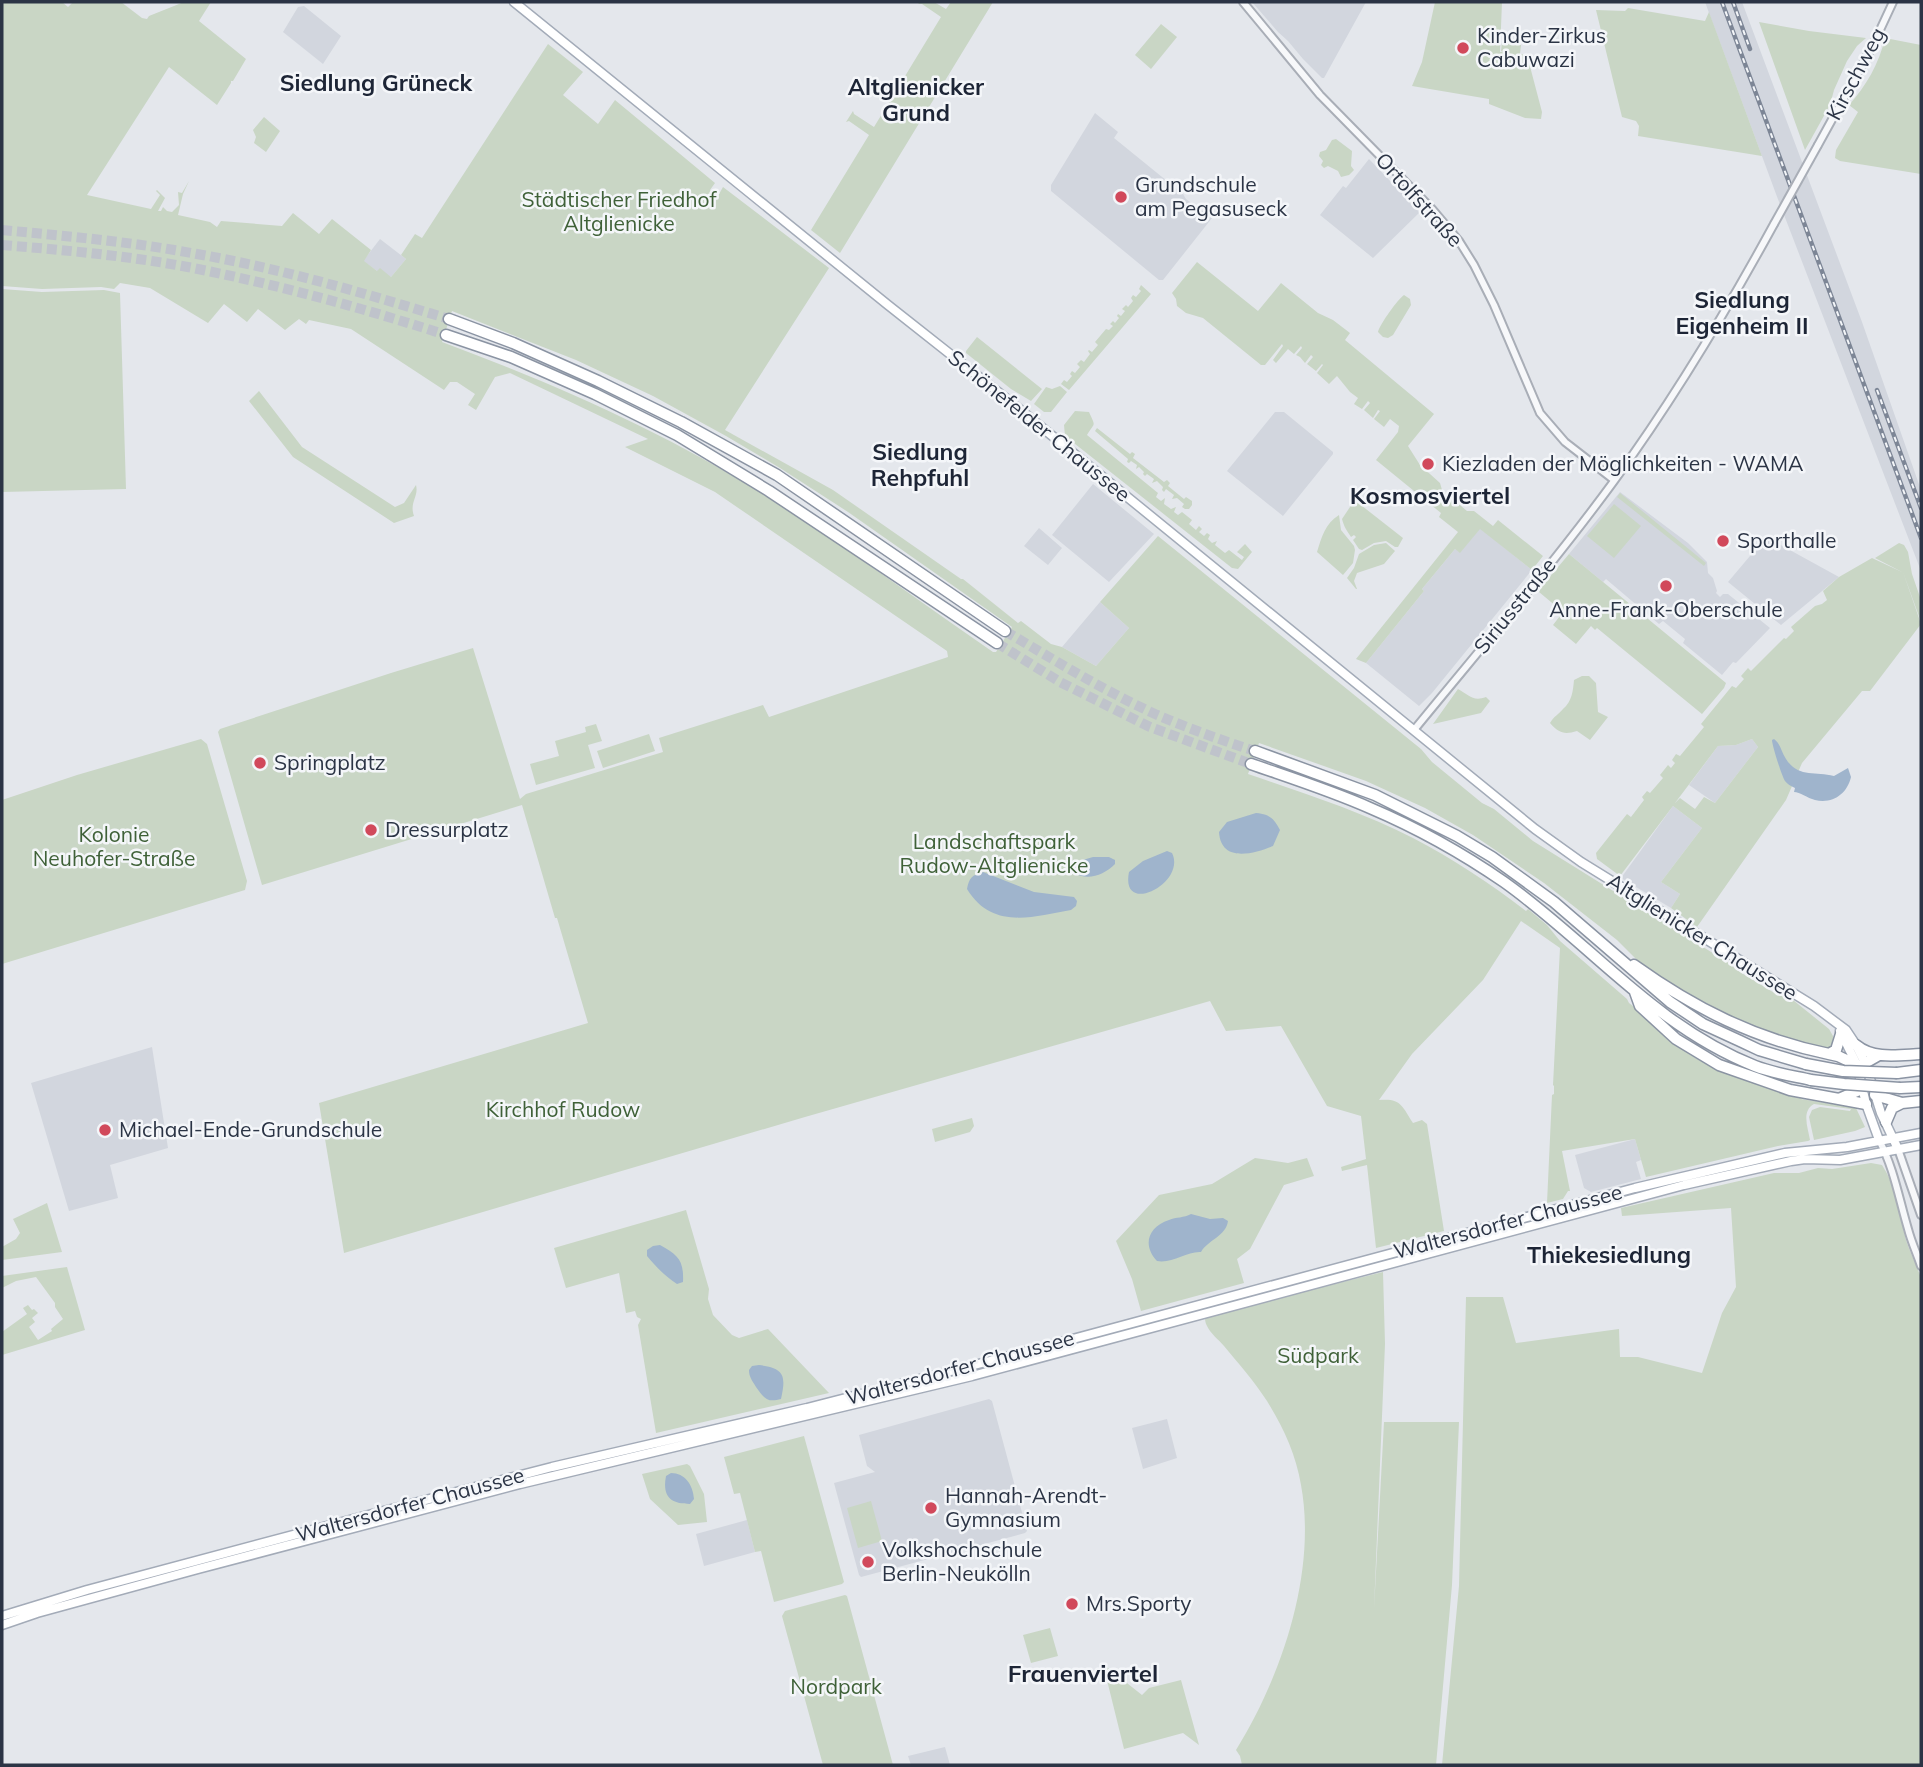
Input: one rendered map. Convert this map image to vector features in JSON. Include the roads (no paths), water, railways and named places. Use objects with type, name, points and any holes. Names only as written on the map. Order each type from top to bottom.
[{"type":"highway","points":[[449,319],[598,381],[693,428],[777,475],[1005,631]]},
{"type":"highway","points":[[446,335],[511,358],[595,394],[677,435],[769,491],[997,643]]},
{"type":"highway","points":[[1255,751],[1386,800],[1436,824],[1492,858],[1554,902],[1651,988],[1703,1024],[1759,1050],[1806,1064],[1843,1071],[1875,1073],[1919,1070]]},
{"type":"highway","points":[[1251,764],[1369,807],[1450,848],[1504,882],[1537,907],[1663,1015],[1718,1049],[1756,1066],[1811,1080],[1921,1087]]},
{"type":"highway","points":[[1612,953],[1623,957],[1668,990],[1749,1031],[1838,1056],[1863,1070],[1879,1055]]},
{"type":"highway","points":[[1634,992],[1640,1006],[1676,1039],[1719,1065],[1790,1090],[1866,1104]]},
{"type":"highway","points":[[1829,1054],[1836,1050],[1840,1030]]},
{"type":"highway","points":[[1856,1045],[1866,1052],[1879,1055],[1921,1054]]},
{"type":"highway","points":[[1837,1099],[1862,1089]]},
{"type":"highway","points":[[1875,1095],[1902,1103]]},
{"type":"highway","points":[[1886,1122],[1892,1108],[1902,1103],[1921,1101]]},
{"type":"main road","name":"Schönefelder Chaussee","points":[[514,2],[1535,829],[1564,849]]},
{"type":"main road","name":"Altglienicker Chaussee","points":[[1564,849],[1814,1006],[1840,1030],[1863,1070],[1898,1149]]},
{"type":"main road","name":"Altglienicker Chaussee","points":[[1840,1030],[1846,1030],[1856,1045],[1863,1070],[1862,1089],[1879,1140]]},
{"type":"main road","points":[[1863,1070],[1862,1089],[1875,1095]]},
{"type":"main road","name":"Waltersdorfer Chaussee","points":[[2,1625],[198,1569],[520,1484],[972,1376],[1683,1176],[1785,1153],[1847,1147],[1921,1133]]},
{"type":"main road","name":"Waltersdorfer Chaussee","points":[[2,1616],[87,1590],[552,1467],[884,1388],[1684,1185],[1805,1159],[1840,1160],[1921,1145]]},
{"type":"street","name":"Ortolfstraße","points":[[1243,2],[1320,95],[1432,209],[1459,241],[1489,295],[1540,413],[1565,442],[1614,481]]},
{"type":"street","name":"Kirschweg","points":[[1774,224],[1873,45],[1893,2]]},
{"type":"street","name":"Siriusstraße","points":[[1414,730],[1614,481],[1714,328],[1774,224]]},
{"type":"street","points":[[1879,1140],[1902,1201],[1908,1230],[1921,1266]]},
{"type":"street","points":[[1898,1149],[1921,1214]]},
{"type":"water","points":[[1774,739],[1791,765],[1801,771],[1834,776],[1848,768],[1851,777],[1843,793],[1822,801],[1794,792],[1795,788],[1786,782],[1782,774],[1772,743]]},
{"type":"water","points":[[1256,813],[1271,818],[1280,830],[1273,846],[1239,854],[1225,848],[1219,832],[1227,822]]},
{"type":"water","points":[[1167,851],[1172,853],[1174,864],[1163,884],[1143,894],[1134,892],[1129,885],[1129,872],[1143,861]]},
{"type":"water","points":[[1093,857],[1109,857],[1115,860],[1115,864],[1096,876],[1085,877],[1074,873],[1076,862]]},
{"type":"water","points":[[983,872],[1034,892],[1074,897],[1076,906],[1071,910],[1028,917],[1001,916],[988,911],[967,889],[972,877]]},
{"type":"water","points":[[1191,1214],[1210,1219],[1223,1218],[1228,1221],[1227,1226],[1201,1252],[1168,1261],[1157,1261],[1150,1249],[1152,1232],[1162,1223]]},
{"type":"water","points":[[660,1245],[679,1259],[683,1282],[677,1284],[647,1256],[647,1250]]},
{"type":"water","points":[[752,1366],[774,1368],[782,1374],[781,1399],[766,1399],[756,1387],[749,1370]]},
{"type":"water","points":[[671,1473],[680,1475],[690,1485],[694,1499],[690,1504],[678,1503],[669,1498],[665,1483],[666,1476]]},
{"type":"tunnel","points":[[2,230],[124,243],[229,260],[324,283],[449,319]]},
{"type":"tunnel","points":[[2,245],[98,254],[193,268],[321,298],[446,335]]},
{"type":"tunnel","points":[[1005,631],[1136,705],[1192,729],[1255,751]]},
{"type":"tunnel","points":[[997,643],[1060,682],[1150,727],[1251,764]]},
{"type":"railway","points":[[1722,2],[1921,538]]},
{"type":"railway","points":[[1733,2],[1750,49]]},
{"type":"railway","points":[[1877,390],[1921,508]]},
{"type":"place","name":"Kinder-Zirkus Cabuwazi","points":[[1463,48]]},
{"type":"place","name":"Grundschule am Pegasuseck","points":[[1121,197]]},
{"type":"place","name":"Kiezladen der Möglichkeiten - WAMA","points":[[1428,464]]},
{"type":"place","name":"Sporthalle","points":[[1723,541]]},
{"type":"place","name":"Anne-Frank-Oberschule","points":[[1666,586]]},
{"type":"place","name":"Springplatz","points":[[260,763]]},
{"type":"place","name":"Dressurplatz","points":[[371,830]]},
{"type":"place","name":"Michael-Ende-Grundschule","points":[[105,1130]]},
{"type":"place","name":"Hannah-Arendt- Gymnasium","points":[[931,1508]]},
{"type":"place","name":"Volkshochschule Berlin-Neukölln","points":[[868,1562]]},
{"type":"place","name":"Mrs.Sporty","points":[[1072,1604]]},
{"type":"district","name":"Siedlung Grüneck","points":[[376,83]]},
{"type":"district","name":"Altglienicker Grund","points":[[916,100]]},
{"type":"district","name":"Siedlung Eigenheim II","points":[[1742,313]]},
{"type":"district","name":"Siedlung Rehpfuhl","points":[[920,465]]},
{"type":"district","name":"Kosmosviertel","points":[[1430,496]]},
{"type":"district","name":"Thiekesiedlung","points":[[1609,1255]]},
{"type":"district","name":"Frauenviertel","points":[[1083,1674]]},
{"type":"park label","name":"Städtischer Friedhof Altglienicke","points":[[619,212]]},
{"type":"park label","name":"Kolonie Neuhofer-Straße","points":[[114,847]]},
{"type":"park label","name":"Landschaftspark Rudow-Altglienicke","points":[[994,854]]},
{"type":"park label","name":"Kirchhof Rudow","points":[[563,1110]]},
{"type":"park label","name":"Südpark","points":[[1318,1356]]},
{"type":"park label","name":"Nordpark","points":[[836,1687]]}]
